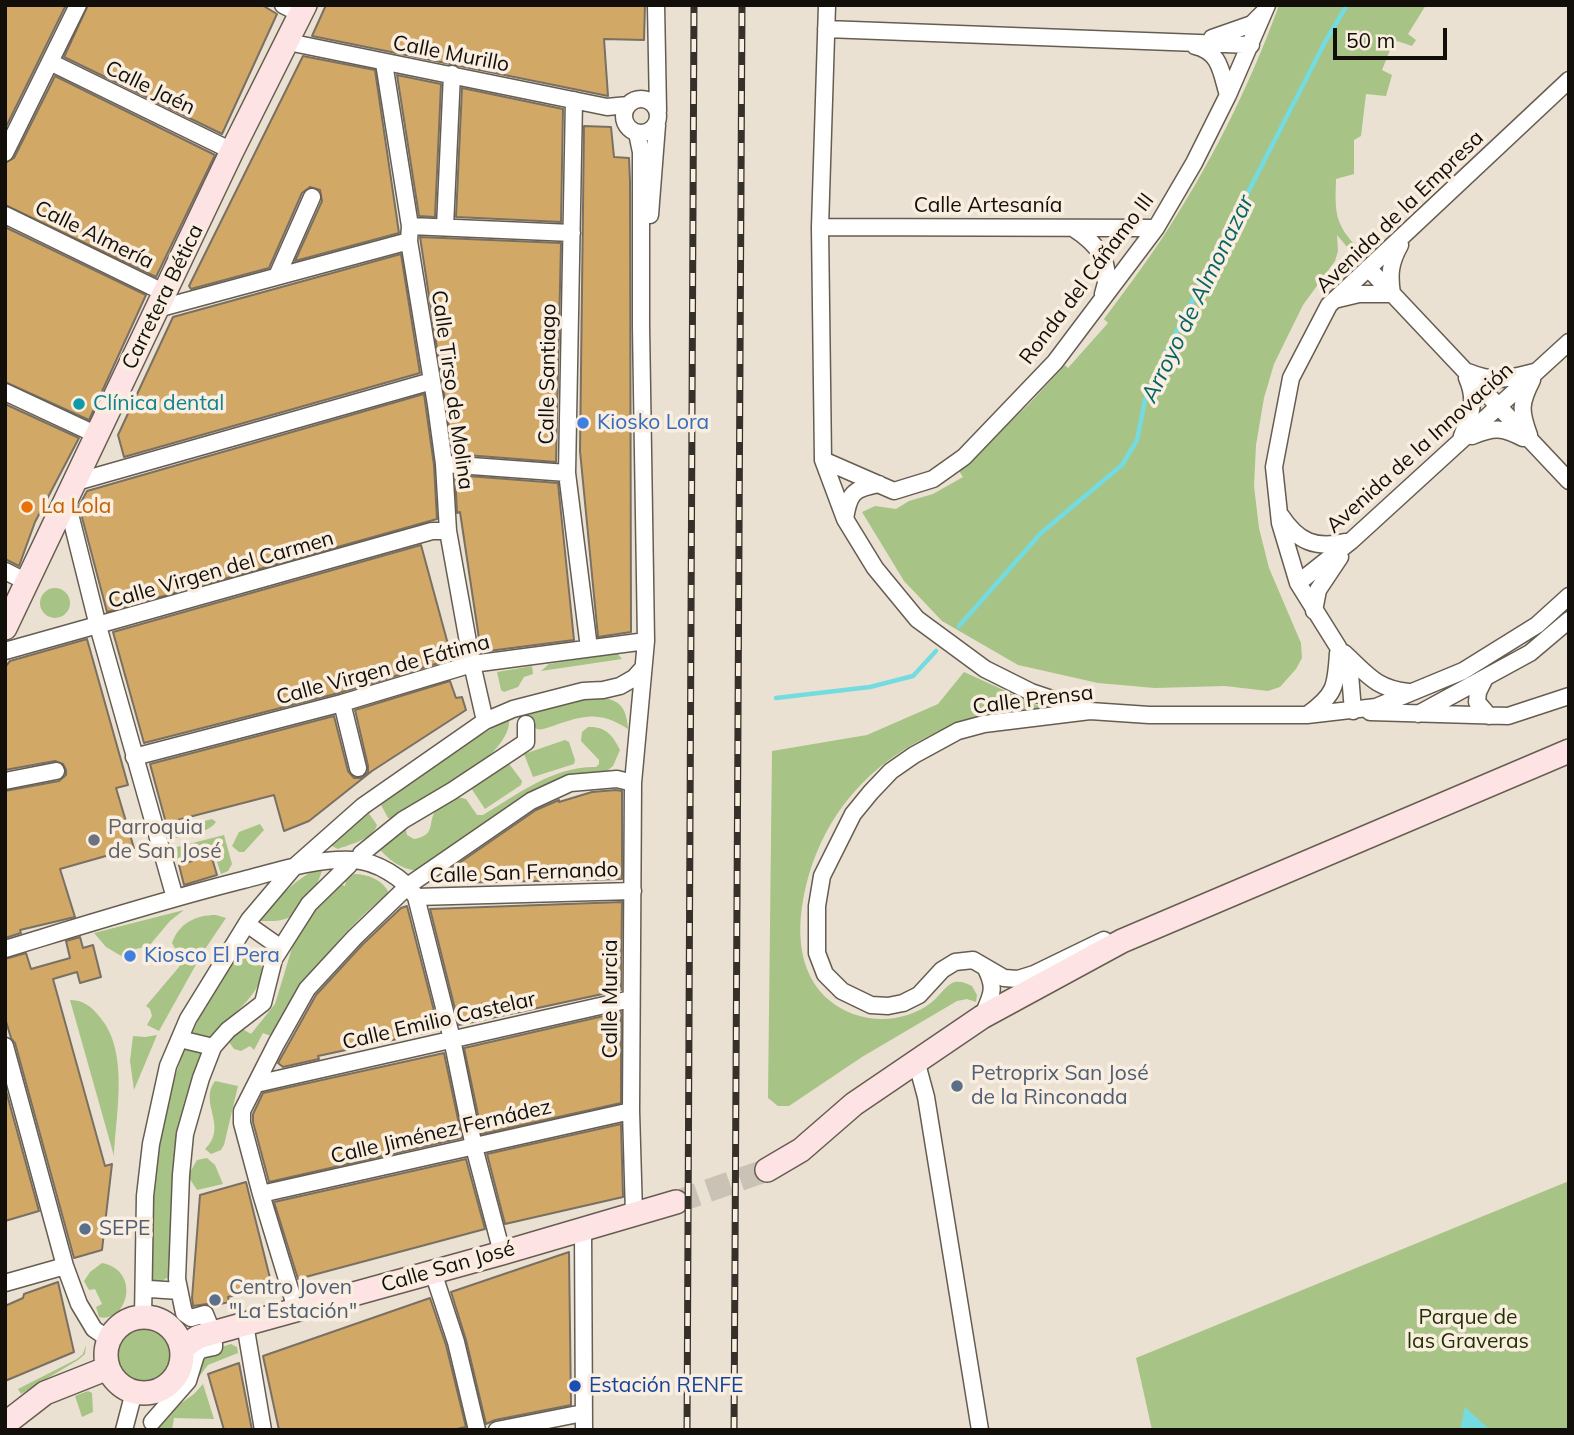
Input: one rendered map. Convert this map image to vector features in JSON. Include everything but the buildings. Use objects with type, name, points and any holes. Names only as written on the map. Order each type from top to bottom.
[{"type":"main road","name":"Carretera Bética","points":[[5,628],[232,151],[288,42],[297,8]]},
{"type":"main road","points":[[767,1170],[801,1150],[854,1104],[982,1017],[1122,941],[1569,751]]},
{"type":"main road","name":"Calle San José","points":[[182,1348],[198,1337],[676,1202]]},
{"type":"main road","points":[[143,1318],[164,1323],[178,1338],[182,1348],[178,1373],[170,1384],[159,1391],[147,1393],[134,1392],[123,1387],[108,1368],[107,1359],[110,1340],[123,1324],[143,1318]]},
{"type":"main road","points":[[5,1424],[45,1393],[108,1368]]},
{"type":"street","points":[[5,153],[78,5]]},
{"type":"street","points":[[641,326],[657,118],[656,5]]},
{"type":"street","points":[[827,5],[820,227],[823,460],[845,519],[875,568],[917,619],[985,669],[1031,692],[1090,712]]},
{"type":"street","points":[[1180,42],[1211,39],[1235,31],[1252,24],[1266,8]]},
{"type":"street","name":"Ronda del Cáñamo III","points":[[823,460],[894,491],[933,479],[964,457],[1055,362],[1156,228],[1194,163],[1228,95],[1266,8]]},
{"type":"street","points":[[826,29],[1251,44]]},
{"type":"street","name":"Calle Murillo","points":[[288,42],[607,107],[631,107]]},
{"type":"street","points":[[1180,42],[1205,48],[1214,54],[1228,95]]},
{"type":"street","name":"Calle Jaén","points":[[50,62],[232,151]]},
{"type":"street","name":"Calle Tirso de Molina","points":[[384,63],[444,464],[448,531],[485,721]]},
{"type":"street","points":[[445,227],[452,74]]},
{"type":"street","points":[[656,78],[631,107],[628,127],[637,133],[648,132],[657,118]]},
{"type":"street","name":"Avenida de la Empresa","points":[[1353,711],[1350,674],[1338,647],[1298,583],[1279,513],[1274,467],[1291,378],[1329,305],[1569,80]]},
{"type":"street","name":"Calle Santiago","points":[[574,100],[567,472],[589,648]]},
{"type":"street","points":[[631,107],[652,102],[657,118]]},
{"type":"street","points":[[637,133],[641,152],[641,326]]},
{"type":"street","points":[[277,276],[312,197]]},
{"type":"street","name":"Calle Almería","points":[[5,215],[161,301]]},
{"type":"street","points":[[161,301],[277,276],[409,233],[445,227],[572,233]]},
{"type":"street","name":"Calle Artesanía","points":[[820,227],[1156,228]]},
{"type":"street","points":[[1073,228],[1093,243],[1104,259],[1107,280],[1099,304]]},
{"type":"street","points":[[1392,294],[1389,274],[1392,260],[1406,233]]},
{"type":"street","points":[[1368,268],[1569,481]]},
{"type":"street","points":[[1335,300],[1359,293],[1392,294]]},
{"type":"street","name":"Calle Murcia","points":[[634,1214],[631,1111],[633,891],[625,781],[637,740],[646,641],[641,326]]},
{"type":"street","name":"Avenida de la Innovación","points":[[1298,583],[1351,541],[1569,341]]},
{"type":"street","points":[[1463,369],[1487,380],[1503,380],[1536,372]]},
{"type":"street","points":[[1460,442],[1473,409],[1473,391],[1463,369]]},
{"type":"street","points":[[1532,442],[1522,417],[1522,400],[1536,372]]},
{"type":"street","points":[[175,898],[98,626],[77,544],[71,492],[432,381]]},
{"type":"street","points":[[5,392],[97,435]]},
{"type":"street","points":[[1460,442],[1488,429],[1505,429],[1532,442]]},
{"type":"street","points":[[444,464],[567,472]]},
{"type":"street","points":[[845,519],[849,499],[855,492],[866,486],[879,484]]},
{"type":"street","points":[[1279,513],[1293,530],[1309,543],[1327,547],[1351,541]]},
{"type":"street","name":"Calle Virgen del Carmen","points":[[5,651],[432,531],[448,531]]},
{"type":"street","points":[[48,539],[77,544]]},
{"type":"street","points":[[1314,611],[1318,590],[1351,541]]},
{"type":"street","points":[[5,571],[27,582]]},
{"type":"street","points":[[1353,711],[1376,707],[1474,664],[1537,625],[1569,596]]},
{"type":"street","points":[[1416,715],[1530,653],[1569,620]]},
{"type":"street","name":"Calle Virgen de Fátima","points":[[134,757],[342,703],[472,664],[646,641]]},
{"type":"street","points":[[1338,647],[1376,682],[1391,690],[1412,692]]},
{"type":"street","points":[[1307,715],[1323,704],[1332,693],[1336,682],[1338,647]]},
{"type":"street","points":[[143,1318],[145,1196],[151,1144],[168,1066],[188,1018],[249,919],[294,867],[363,806],[485,721],[513,709],[583,691],[620,686],[634,678],[643,668]]},
{"type":"street","points":[[1485,678],[1478,692],[1477,702],[1489,716]]},
{"type":"street","points":[[603,690],[622,695],[640,707]]},
{"type":"street","points":[[1353,711],[1508,716],[1569,696]]},
{"type":"street","points":[[342,703],[358,768]]},
{"type":"street","name":"Calle Prensa","points":[[1146,931],[1125,930],[1034,974],[1018,979],[1004,978],[973,960],[955,962],[942,970],[919,995],[903,1003],[871,1005],[842,991],[825,974],[817,953],[817,906],[822,876],[853,814],[884,778],[914,755],[958,731],[984,724],[1090,712],[1149,715],[1307,715],[1353,711]]},
{"type":"street","points":[[146,1423],[188,1381],[200,1350],[214,1347],[205,1314],[191,1318],[184,1313],[177,1279],[185,1134],[213,1047],[228,1030],[263,1003],[274,959],[309,904],[355,860],[403,820],[526,742],[526,723]]},
{"type":"street","points":[[5,781],[56,771]]},
{"type":"street","points":[[296,1309],[261,1194],[242,1123],[242,1111],[275,1044],[307,989],[355,937],[531,801],[570,783],[625,781]]},
{"type":"street","points":[[321,842],[336,854],[388,872],[412,891],[452,1038],[474,1147],[502,1253]]},
{"type":"street","points":[[5,949],[175,898],[294,867],[355,860]]},
{"type":"street","points":[[243,880],[258,890],[261,905]]},
{"type":"street","name":"Calle San Fernando","points":[[412,891],[633,891]]},
{"type":"street","points":[[254,929],[281,948]]},
{"type":"street","points":[[982,1017],[993,989],[992,980],[985,967]]},
{"type":"street","name":"Calle Emilio Castelar","points":[[256,1084],[631,999]]},
{"type":"street","points":[[188,1041],[213,1047]]},
{"type":"street","points":[[5,1046],[65,1266],[79,1304],[94,1329],[110,1340]]},
{"type":"street","points":[[916,1060],[926,1097],[980,1430]]},
{"type":"street","name":"Calle Jiménez Fernádez","points":[[261,1194],[631,1111]]},
{"type":"street","points":[[498,1430],[583,1421],[583,1228]]},
{"type":"street","points":[[5,1283],[65,1266]]},
{"type":"street","points":[[433,1272],[456,1342],[478,1430]]},
{"type":"street","points":[[150,1289],[179,1291]]},
{"type":"street","points":[[245,1324],[263,1430]]},
{"type":"street","points":[[124,1430],[134,1392]]},
{"type":"green space","points":[[1279,5],[1426,5],[1408,34],[1416,40],[1412,46],[1394,40],[1382,70],[1392,75],[1386,96],[1366,94],[1361,136],[1354,140],[1354,174],[1336,179],[1336,209],[1340,225],[1359,249],[1372,247],[1353,264],[1353,254],[1337,235],[1338,251],[1335,261],[1303,305],[1274,364],[1264,398],[1256,445],[1254,486],[1259,528],[1269,568],[1301,643],[1302,658],[1280,687],[1268,691],[1225,686],[1155,688],[1098,683],[1018,665],[942,621],[904,581],[862,512],[875,506],[896,509],[909,501],[933,494],[963,477],[959,471],[1029,404],[1065,365],[1068,368],[1108,323],[1104,319],[1161,240],[1212,155],[1255,66]]},
{"type":"green space","points":[[55,588],[66,592],[70,603],[66,614],[55,618],[44,614],[40,603],[44,592]]},
{"type":"green space","points":[[617,653],[622,659],[541,671],[549,664]]},
{"type":"green space","points":[[532,666],[533,674],[524,677],[518,687],[504,692],[501,690],[497,672]]},
{"type":"green space","points":[[964,672],[1043,708],[999,713],[957,724],[919,741],[885,763],[855,791],[831,824],[813,863],[802,907],[800,932],[807,970],[813,981],[829,1000],[853,1014],[880,1019],[908,1015],[932,1002],[949,985],[957,982],[972,986],[977,995],[976,1002],[967,999],[957,1001],[862,1057],[789,1106],[778,1106],[768,1098],[772,751],[867,735],[938,704]]},
{"type":"green space","points":[[579,697],[607,699],[619,704],[627,718],[628,729],[600,717],[583,717],[541,730],[533,726],[529,709]]},
{"type":"green space","points":[[509,718],[507,733],[497,748],[482,762],[424,802],[393,819],[388,818],[380,803]]},
{"type":"green space","points":[[588,727],[608,732],[620,750],[613,766],[607,771],[506,809],[417,870],[395,863],[378,847],[400,830],[406,830],[407,835],[414,839],[426,834],[437,809],[457,797],[466,799],[477,815],[483,815],[551,776],[596,767],[599,760],[581,741],[582,732]]},
{"type":"green space","points":[[565,740],[569,742],[574,764],[533,777],[524,754]]},
{"type":"green space","points":[[507,764],[522,781],[521,785],[485,809],[471,788]]},
{"type":"green space","points":[[368,812],[377,825],[371,834],[338,849],[332,846],[332,842]]},
{"type":"green space","points":[[212,819],[216,822],[213,826],[198,833],[176,838],[171,833],[175,829]]},
{"type":"green space","points":[[260,824],[264,830],[244,852],[239,852],[232,846],[239,832]]},
{"type":"green space","points":[[224,835],[232,864],[228,871],[221,874],[213,850],[178,861],[173,848]]},
{"type":"green space","points":[[319,867],[323,867],[318,881],[300,910],[285,919],[260,921],[286,891]]},
{"type":"green space","points":[[354,874],[374,879],[389,893],[354,924],[324,959],[271,1036],[263,1033],[254,1050],[250,1046],[241,1051],[234,1049],[229,1042],[230,1035],[241,1028],[251,1034],[275,1004],[296,935],[308,915],[339,884],[345,886],[346,880]]},
{"type":"green space","points":[[184,910],[170,921],[149,946],[127,951],[123,957],[106,947],[94,933]]},
{"type":"green space","points":[[216,915],[226,918],[203,952],[159,1031],[147,1025],[152,1016],[146,1006],[179,967],[179,955],[172,943],[175,936],[189,922]]},
{"type":"green space","points":[[244,943],[258,956],[262,969],[252,995],[211,1041],[192,1033],[209,998]]},
{"type":"green space","points":[[70,1000],[82,1002],[95,1012],[108,1029],[114,1045],[119,1082],[114,1156]]},
{"type":"green space","points":[[157,1035],[134,1090],[130,1061],[133,1036]]},
{"type":"green space","points":[[185,1048],[205,1054],[174,1173],[170,1276],[159,1283],[150,1284],[155,1162],[172,1085]]},
{"type":"green space","points":[[215,1081],[238,1086],[224,1145],[221,1150],[211,1154],[205,1149],[214,1132],[210,1098]]},
{"type":"green space","points":[[207,1158],[215,1165],[223,1184],[197,1190],[188,1176],[197,1160]]},
{"type":"green space","name":"Parque de las Graveras","points":[[1569,1181],[1569,1430],[1152,1430],[1136,1358]]},
{"type":"green space","points":[[102,1263],[115,1268],[126,1285],[123,1305],[117,1313],[109,1317],[99,1317],[96,1307],[102,1304],[95,1289],[89,1290],[84,1281],[90,1272]]},
{"type":"green space","points":[[148,1329],[158,1333],[166,1341],[170,1356],[166,1371],[158,1379],[138,1383],[128,1379],[120,1371],[116,1351],[120,1341],[128,1333]]},
{"type":"green space","points":[[231,1344],[237,1347],[238,1353],[208,1365],[191,1387],[200,1354]]},
{"type":"green space","points":[[86,1345],[85,1354],[78,1360],[21,1394],[18,1389],[77,1359],[83,1354]]},
{"type":"green space","points":[[203,1384],[214,1419],[174,1418],[172,1430],[158,1430],[156,1421],[194,1394]]},
{"type":"green space","points":[[88,1391],[92,1393],[93,1412],[82,1417],[75,1396]]},
{"type":"water","points":[[1465,1407],[1490,1430],[1460,1430]]},
{"type":"waterway","name":"Arroyo de Almonazar","points":[[959,626],[1041,533],[1122,465],[1137,440],[1145,400],[1158,368],[1325,42],[1347,5]]},
{"type":"waterway","name":"Arroyo de Almonazar","points":[[776,698],[870,687],[913,676],[936,651]]},
{"type":"tunnel","points":[[676,1202],[767,1170]]},
{"type":"railway","points":[[687,1430],[694,5]]},
{"type":"railway","points":[[734,1430],[742,5]]},
{"type":"place","name":"Clínica dental","points":[[79,404]]},
{"type":"place","name":"Kiosko Lora","points":[[583,423]]},
{"type":"place","name":"La Lola","points":[[27,507]]},
{"type":"place","name":"Parroquia de San José","points":[[94,840]]},
{"type":"place","name":"Kiosco El Pera","points":[[130,956]]},
{"type":"place","name":"Petroprix San José de la Rinconada","points":[[957,1086]]},
{"type":"place","name":"SEPE","points":[[85,1229]]},
{"type":"place","name":"Centro Joven \"La Estación\"","points":[[215,1300]]},
{"type":"place","name":"Estación RENFE","points":[[575,1386]]}]
